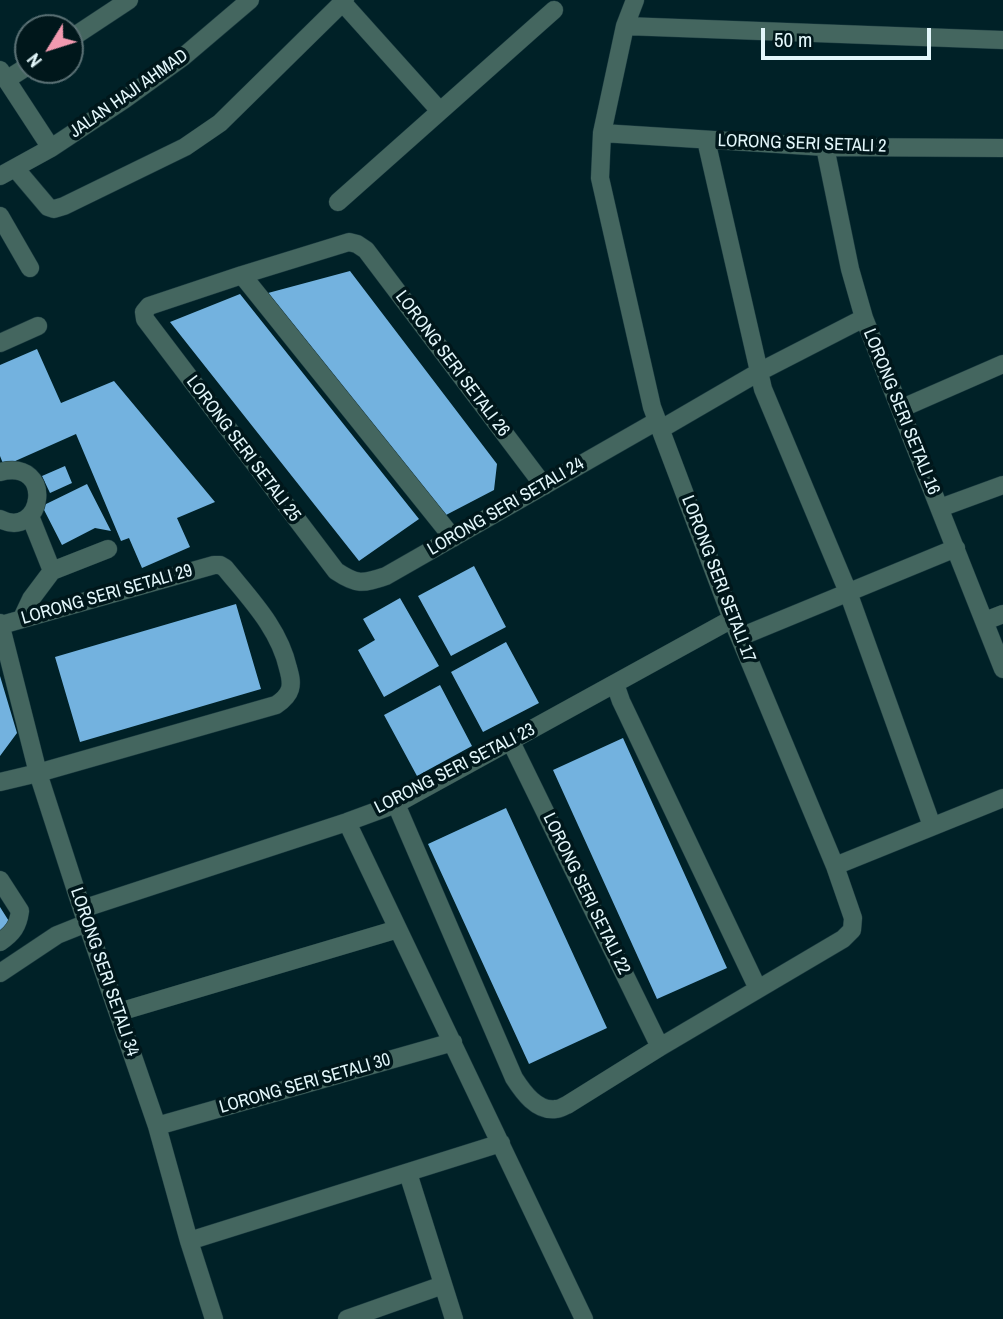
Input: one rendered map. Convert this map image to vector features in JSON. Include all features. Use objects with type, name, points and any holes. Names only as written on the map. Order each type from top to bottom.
[{"type":"street","points":[[84,30],[129,0]]},
{"type":"street","name":"JALAN HAJI AHMAD","points":[[8,172],[51,148],[125,99],[183,57],[250,0]]},
{"type":"street","name":"LORONG SERI SETALI 17","points":[[396,804],[514,1078],[533,1102],[546,1108],[556,1109],[567,1105],[843,939],[852,930],[853,918],[835,866],[732,619],[652,407],[600,178],[602,133],[625,26],[635,0]]},
{"type":"street","points":[[8,172],[54,209],[185,147],[220,123],[344,1],[440,111]]},
{"type":"street","points":[[338,202],[554,10]]},
{"type":"street","points":[[625,26],[1003,40]]},
{"type":"street","points":[[3,75],[51,148]]},
{"type":"street","name":"LORONG SERI SETALI 2","points":[[602,133],[825,147],[1003,148]]},
{"type":"street","points":[[706,140],[769,405],[848,592],[932,827]]},
{"type":"street","name":"LORONG SERI SETALI 16","points":[[825,147],[863,318],[1003,669]]},
{"type":"street","points":[[0,216],[30,268]]},
{"type":"street","name":"LORONG SERI SETALI 26","points":[[242,275],[349,242],[358,244],[366,250],[544,486]]},
{"type":"street","points":[[242,275],[453,538]]},
{"type":"street","name":"LORONG SERI SETALI 25","points":[[242,275],[149,306],[144,312],[145,319],[336,571],[351,581]]},
{"type":"street","name":"LORONG SERI SETALI 24","points":[[351,581],[368,582],[386,576],[544,486],[863,318]]},
{"type":"street","points":[[0,342],[38,326]]},
{"type":"street","points":[[900,409],[1003,364]]},
{"type":"street","points":[[0,472],[11,469],[23,472],[33,480],[38,492],[37,505],[30,516],[18,522],[5,522],[0,519]]},
{"type":"street","points":[[940,508],[1003,485]]},
{"type":"street","points":[[30,516],[51,571]]},
{"type":"street","points":[[740,637],[956,548]]},
{"type":"street","points":[[22,618],[31,599],[51,571],[108,549]]},
{"type":"street","name":"LORONG SERI SETALI 29","points":[[0,624],[220,565],[265,617],[276,634],[291,678],[290,690],[276,705],[38,773]]},
{"type":"street","points":[[985,621],[1003,614]]},
{"type":"street","name":"LORONG SERI SETALI 23","points":[[0,973],[85,916],[396,804],[732,619]]},
{"type":"street","name":"LORONG SERI SETALI 34","points":[[0,624],[38,773],[157,1126],[214,1319]]},
{"type":"street","points":[[615,684],[758,989]]},
{"type":"street","name":"LORONG SERI SETALI 22","points":[[511,742],[660,1047]]},
{"type":"street","points":[[0,782],[38,773]]},
{"type":"street","points":[[835,866],[1003,798]]},
{"type":"street","points":[[347,822],[583,1319]]},
{"type":"street","points":[[0,880],[20,911],[19,923],[12,934],[0,942]]},
{"type":"street","points":[[119,1012],[398,929]]},
{"type":"street","name":"LORONG SERI SETALI 30","points":[[157,1126],[453,1042]]},
{"type":"street","points":[[189,1241],[501,1143]]},
{"type":"street","points":[[408,1173],[454,1319]]},
{"type":"street","points":[[347,1319],[443,1285]]},
{"type":"building","points":[[350,271],[497,464],[494,490],[446,515],[268,293]]},
{"type":"building","points":[[240,294],[419,519],[359,561],[170,322]]},
{"type":"building","points":[[37,349],[61,403],[114,381],[215,502],[177,518],[190,547],[142,568],[129,538],[121,541],[76,434],[4,466],[0,456],[0,365]]},
{"type":"building","points":[[65,466],[72,483],[50,493],[42,476]]},
{"type":"building","points":[[87,484],[111,531],[95,528],[62,545],[42,506]]},
{"type":"building","points":[[474,566],[506,627],[451,656],[418,596]]},
{"type":"building","points":[[400,598],[439,666],[384,697],[358,650],[375,640],[363,619]]},
{"type":"building","points":[[236,604],[261,689],[80,742],[55,657]]},
{"type":"building","points":[[506,642],[539,703],[483,732],[451,672]]},
{"type":"building","points":[[0,676],[17,733],[0,756]]},
{"type":"building","points":[[440,685],[472,746],[417,776],[384,715]]},
{"type":"building","points":[[623,738],[727,968],[657,999],[553,770]]},
{"type":"building","points":[[506,808],[607,1028],[529,1064],[428,844]]},
{"type":"building","points":[[0,907],[12,926],[0,934]]}]
